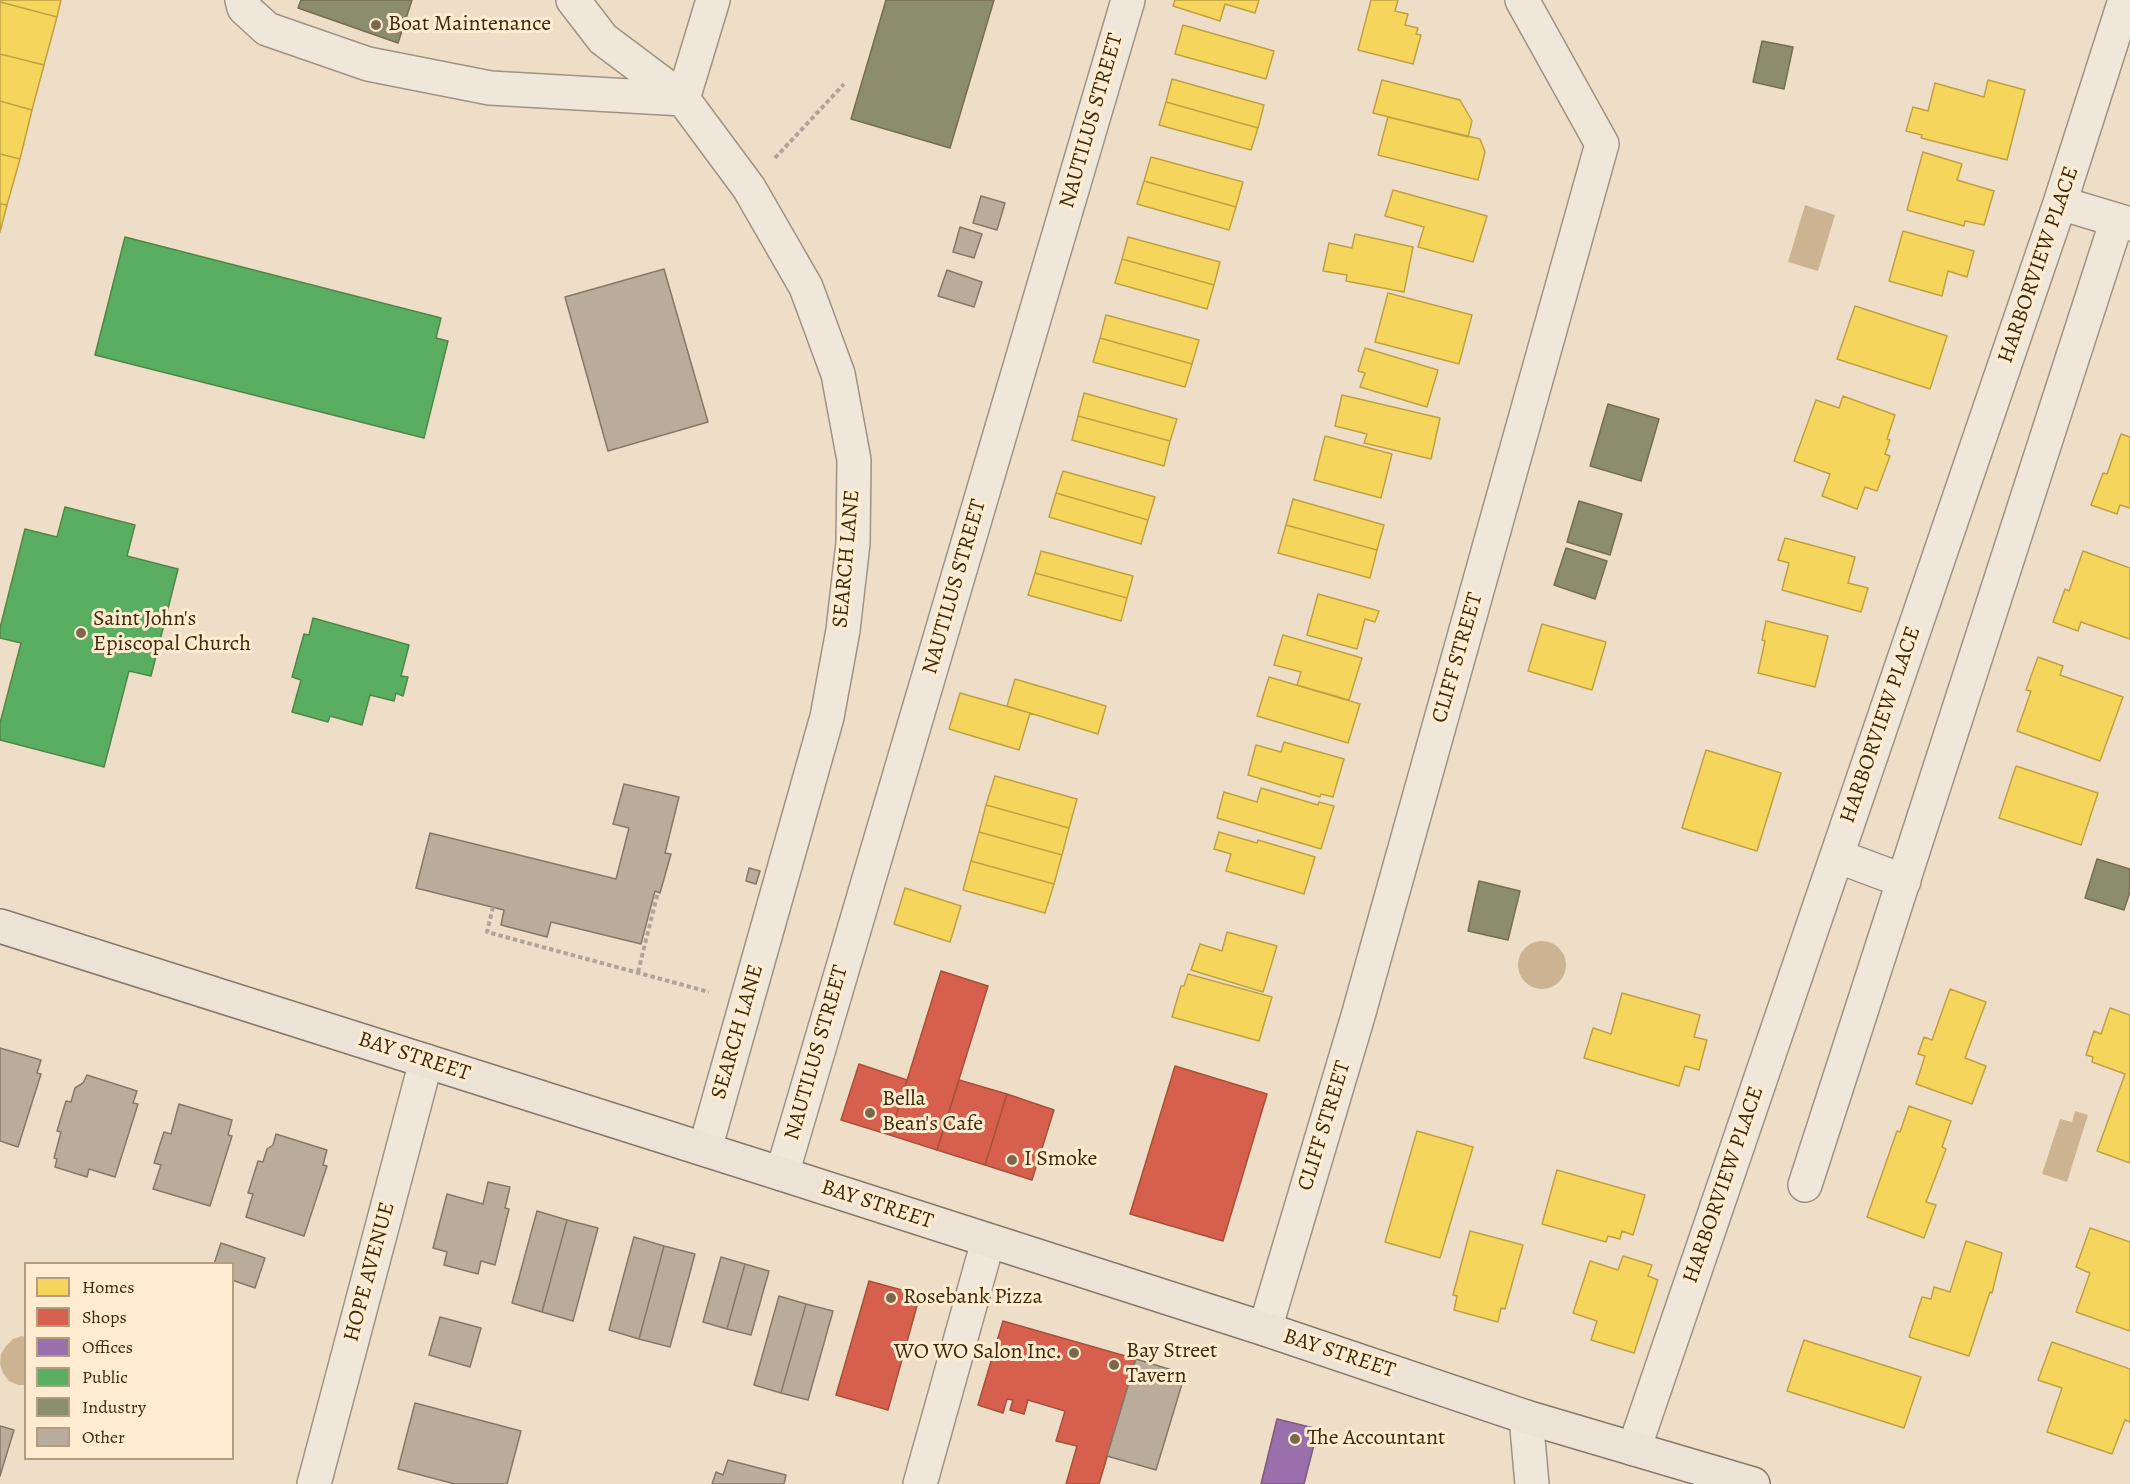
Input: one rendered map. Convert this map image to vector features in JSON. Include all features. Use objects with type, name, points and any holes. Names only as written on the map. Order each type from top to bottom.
[{"type":"main road","name":"BAY STREET","points":[[0,927],[705,1149],[1265,1329],[1526,1417],[1753,1484]]},
{"type":"street","points":[[242,0],[244,8],[267,29],[368,64],[490,88],[683,99],[713,0]]},
{"type":"street","name":"SEARCH LANE","points":[[573,0],[603,39],[683,99],[749,188],[806,287],[838,374],[854,460],[853,543],[843,630],[827,717],[705,1149]]},
{"type":"street","name":"NAUTILUS STREET","points":[[782,1174],[1128,0]]},
{"type":"street","name":"CLIFF STREET","points":[[1265,1329],[1358,1016],[1602,144],[1522,0]]},
{"type":"street","name":"HARBORVIEW PLACE","points":[[1634,1449],[2060,203],[2126,0]]},
{"type":"street","points":[[1805,1185],[2124,222],[2060,203]]},
{"type":"street","points":[[1836,856],[1904,881]]},
{"type":"street","name":"HOPE AVENUE","points":[[314,1484],[426,1061]]},
{"type":"street","points":[[920,1484],[988,1241]]},
{"type":"street","points":[[1526,1417],[1532,1484]]},
{"type":"path","points":[[769,159],[776,158],[844,84]]},
{"type":"path","points":[[638,972],[658,892]]},
{"type":"path","points":[[494,907],[487,932],[711,993]]},
{"type":"shaded area","points":[[1805,205],[1835,215],[1818,271],[1788,262]]},
{"type":"shaded area","points":[[1537,941],[1547,941],[1559,948],[1566,960],[1566,970],[1559,982],[1547,989],[1537,989],[1522,978],[1518,970],[1518,960],[1529,945]]},
{"type":"shaded area","points":[[2075,1111],[2088,1115],[2067,1182],[2042,1174],[2060,1119],[2072,1122]]},
{"type":"shaded area","points":[[24,1337],[24,1385],[9,1381],[0,1364],[1,1354],[13,1339]]},
{"type":"building: Homes","points":[[0,0],[61,0],[57,17],[0,2]]},
{"type":"building: Homes","points":[[1175,0],[1259,0],[1255,13],[1225,4],[1220,21],[1173,6]]},
{"type":"building: Homes","points":[[1371,0],[1398,0],[1395,11],[1408,14],[1405,25],[1418,28],[1416,34],[1421,35],[1413,64],[1358,50]]},
{"type":"building: Homes","points":[[0,2],[57,17],[44,65],[0,54]]},
{"type":"building: Homes","points":[[1183,25],[1274,51],[1266,79],[1175,54]]},
{"type":"building: Homes","points":[[0,54],[44,65],[32,110],[0,101]]},
{"type":"building: Homes","points":[[1172,79],[1264,105],[1258,128],[1166,102]]},
{"type":"building: Homes","points":[[1382,80],[1460,100],[1472,121],[1468,137],[1373,113]]},
{"type":"building: Homes","points":[[1988,80],[2025,90],[2007,160],[1921,138],[1922,135],[1906,131],[1913,107],[1928,111],[1935,83],[1984,97]]},
{"type":"building: Homes","points":[[0,101],[32,110],[20,159],[0,154]]},
{"type":"building: Homes","points":[[1166,102],[1258,128],[1251,150],[1159,125]]},
{"type":"building: Homes","points":[[1388,117],[1480,139],[1485,152],[1478,180],[1378,155]]},
{"type":"building: Homes","points":[[1923,152],[1962,164],[1957,180],[1994,191],[1984,225],[1965,221],[1964,226],[1907,210]]},
{"type":"building: Homes","points":[[0,154],[20,159],[7,205],[0,204]]},
{"type":"building: Homes","points":[[1151,157],[1243,182],[1236,207],[1144,181]]},
{"type":"building: Homes","points":[[1144,181],[1236,207],[1229,230],[1137,204]]},
{"type":"building: Homes","points":[[1393,190],[1487,216],[1473,262],[1418,247],[1424,227],[1385,216]]},
{"type":"building: Homes","points":[[0,204],[7,205],[0,232]]},
{"type":"building: Homes","points":[[1903,231],[1974,251],[1967,277],[1948,271],[1942,296],[1889,281]]},
{"type":"building: Homes","points":[[1355,234],[1413,247],[1404,292],[1346,281],[1347,275],[1323,271],[1329,243],[1352,248]]},
{"type":"building: Homes","points":[[1128,237],[1220,262],[1214,285],[1122,259]]},
{"type":"building: Homes","points":[[1122,259],[1214,285],[1207,309],[1115,283]]},
{"type":"building: Homes","points":[[1388,293],[1472,315],[1459,364],[1375,342]]},
{"type":"building: Homes","points":[[1855,306],[1947,336],[1930,389],[1837,359]]},
{"type":"building: Homes","points":[[1106,315],[1199,340],[1192,364],[1100,338]]},
{"type":"building: Homes","points":[[1100,338],[1192,364],[1185,387],[1093,362]]},
{"type":"building: Homes","points":[[1365,348],[1438,370],[1427,407],[1360,387],[1365,373],[1358,371]]},
{"type":"building: Homes","points":[[1084,393],[1177,419],[1170,441],[1078,416]]},
{"type":"building: Homes","points":[[1342,395],[1440,418],[1431,459],[1364,443],[1367,434],[1335,426]]},
{"type":"building: Homes","points":[[1843,396],[1895,415],[1885,454],[1890,456],[1877,491],[1865,487],[1857,509],[1822,496],[1830,474],[1794,461],[1816,400],[1839,408]]},
{"type":"building: Homes","points":[[1078,416],[1170,441],[1164,466],[1072,440]]},
{"type":"building: Homes","points":[[2121,434],[2130,437],[2130,508],[2120,505],[2117,514],[2091,505],[2103,473],[2107,474]]},
{"type":"building: Homes","points":[[1325,436],[1392,454],[1381,498],[1314,480]]},
{"type":"building: Homes","points":[[1063,471],[1155,497],[1148,520],[1056,493]]},
{"type":"building: Homes","points":[[1056,493],[1148,520],[1141,544],[1049,517]]},
{"type":"building: Homes","points":[[1293,499],[1384,525],[1377,550],[1286,525]]},
{"type":"building: Homes","points":[[1286,525],[1377,550],[1370,578],[1278,553]]},
{"type":"building: Homes","points":[[1785,538],[1855,557],[1848,583],[1868,588],[1861,612],[1782,590],[1789,563],[1778,560]]},
{"type":"building: Homes","points":[[1041,551],[1133,576],[1127,598],[1035,573]]},
{"type":"building: Homes","points":[[2083,551],[2130,568],[2130,639],[2081,622],[2078,631],[2053,622],[2065,589],[2069,591]]},
{"type":"building: Homes","points":[[1035,573],[1127,598],[1121,621],[1028,595]]},
{"type":"building: Homes","points":[[1318,594],[1379,611],[1375,622],[1365,619],[1357,649],[1307,635]]},
{"type":"building: Homes","points":[[1766,621],[1828,636],[1815,687],[1758,673],[1765,641],[1762,640]]},
{"type":"building: Homes","points":[[1542,624],[1606,642],[1592,690],[1528,671]]},
{"type":"building: Homes","points":[[1283,635],[1362,658],[1349,700],[1297,685],[1301,672],[1274,665]]},
{"type":"building: Homes","points":[[2038,657],[2063,666],[2060,675],[2123,697],[2100,761],[2017,731],[2031,691],[2026,690]]},
{"type":"building: Homes","points":[[1269,677],[1360,704],[1348,743],[1257,716]]},
{"type":"building: Homes","points":[[1015,679],[1106,706],[1098,734],[1007,706]]},
{"type":"building: Homes","points":[[960,693],[1030,713],[1019,750],[949,729]]},
{"type":"building: Homes","points":[[1284,742],[1344,759],[1333,797],[1321,794],[1320,797],[1248,775],[1256,745],[1281,752]]},
{"type":"building: Homes","points":[[1706,750],[1781,773],[1757,851],[1682,828]]},
{"type":"building: Homes","points":[[2016,766],[2098,793],[2081,845],[1999,818]]},
{"type":"building: Homes","points":[[995,776],[1077,799],[1069,828],[986,805]]},
{"type":"building: Homes","points":[[1261,788],[1318,805],[1319,802],[1334,806],[1321,849],[1217,818],[1224,792],[1257,802]]},
{"type":"building: Homes","points":[[986,805],[1069,828],[1062,855],[979,832]]},
{"type":"building: Homes","points":[[979,832],[1062,855],[1054,884],[971,861]]},
{"type":"building: Homes","points":[[1219,832],[1257,843],[1258,840],[1315,857],[1304,894],[1226,871],[1231,854],[1214,849]]},
{"type":"building: Homes","points":[[971,861],[1054,884],[1045,913],[963,890]]},
{"type":"building: Homes","points":[[905,888],[961,906],[950,942],[894,924]]},
{"type":"building: Homes","points":[[1227,932],[1277,946],[1263,992],[1191,970],[1200,944],[1222,951]]},
{"type":"building: Homes","points":[[1188,974],[1272,997],[1259,1041],[1172,1017],[1181,986],[1184,986]]},
{"type":"building: Homes","points":[[1950,989],[1986,1002],[1965,1058],[1986,1066],[1972,1104],[1916,1084],[1925,1056],[1918,1054],[1924,1037],[1932,1040]]},
{"type":"building: Homes","points":[[1622,993],[1700,1015],[1694,1037],[1707,1040],[1699,1070],[1685,1066],[1679,1086],[1584,1058],[1593,1028],[1611,1034]]},
{"type":"building: Homes","points":[[2110,1008],[2130,1015],[2130,1163],[2097,1151],[2125,1074],[2092,1062],[2093,1057],[2086,1055],[2094,1031],[2101,1034]]},
{"type":"building: Homes","points":[[1909,1106],[1951,1121],[1942,1147],[1946,1149],[1926,1202],[1936,1205],[1924,1238],[1867,1217],[1897,1131],[1900,1132]]},
{"type":"building: Homes","points":[[1417,1131],[1473,1147],[1440,1258],[1385,1242]]},
{"type":"building: Homes","points":[[1557,1170],[1645,1195],[1633,1235],[1622,1231],[1620,1239],[1608,1236],[1606,1242],[1542,1224]]},
{"type":"building: Homes","points":[[2090,1228],[2130,1242],[2130,1331],[2076,1312],[2090,1273],[2076,1267]]},
{"type":"building: Homes","points":[[1470,1231],[1523,1245],[1505,1309],[1501,1308],[1498,1322],[1454,1310],[1457,1296],[1453,1295]]},
{"type":"building: Homes","points":[[1966,1241],[2002,1253],[1992,1293],[1990,1292],[1969,1356],[1909,1337],[1922,1297],[1931,1299],[1934,1287],[1950,1292]]},
{"type":"building: Homes","points":[[1623,1256],[1652,1265],[1648,1276],[1658,1280],[1634,1353],[1591,1340],[1597,1321],[1573,1313],[1590,1261],[1618,1270]]},
{"type":"building: Homes","points":[[1804,1340],[1921,1377],[1904,1428],[1787,1391]]},
{"type":"building: Homes","points":[[2052,1342],[2130,1369],[2130,1422],[2125,1420],[2112,1454],[2047,1432],[2062,1388],[2038,1380]]},
{"type":"building: Shops","points":[[941,971],[988,986],[937,1150],[890,1135]]},
{"type":"building: Shops","points":[[859,1064],[907,1080],[890,1135],[841,1120]]},
{"type":"building: Shops","points":[[1175,1066],[1267,1094],[1223,1241],[1130,1214]]},
{"type":"building: Shops","points":[[959,1080],[1007,1094],[985,1165],[937,1150]]},
{"type":"building: Shops","points":[[1007,1094],[1054,1110],[1032,1180],[985,1165]]},
{"type":"building: Shops","points":[[869,1281],[920,1295],[888,1410],[836,1395]]},
{"type":"building: Shops","points":[[1003,1321],[1136,1359],[1099,1484],[1066,1484],[1077,1446],[1056,1441],[1065,1411],[1028,1400],[1024,1414],[1010,1410],[1013,1400],[1007,1399],[1003,1413],[978,1405]]},
{"type":"building: Offices","points":[[1277,1419],[1318,1429],[1304,1484],[1261,1484]]},
{"type":"building: Public","points":[[125,237],[441,318],[436,338],[448,341],[424,438],[95,355]]},
{"type":"building: Public","name":"Saint John's Episcopal Church","points":[[65,507],[135,525],[127,556],[178,569],[151,676],[129,671],[104,767],[0,740],[0,723],[21,643],[0,638],[0,628],[25,529],[57,537]]},
{"type":"building: Public","points":[[313,618],[409,645],[401,676],[408,677],[403,696],[396,693],[394,701],[370,695],[362,725],[330,716],[328,722],[292,712],[301,680],[292,677],[304,634],[309,635]]},
{"type":"building: Industry","name":"Boat Maintenance","points":[[301,0],[412,0],[398,43],[298,8]]},
{"type":"building: Industry","points":[[886,0],[994,0],[950,148],[851,119]]},
{"type":"building: Industry","points":[[1762,41],[1793,47],[1784,89],[1753,82]]},
{"type":"building: Industry","points":[[1608,404],[1659,419],[1641,481],[1590,466]]},
{"type":"building: Industry","points":[[1579,501],[1622,514],[1610,555],[1567,542]]},
{"type":"building: Industry","points":[[1566,548],[1607,561],[1595,599],[1554,585]]},
{"type":"building: Industry","points":[[2097,859],[2130,869],[2130,892],[2124,910],[2085,898]]},
{"type":"building: Industry","points":[[1479,881],[1520,891],[1508,940],[1468,931]]},
{"type":"building: Other","points":[[981,196],[1005,203],[997,230],[973,223]]},
{"type":"building: Other","points":[[960,227],[982,234],[974,258],[953,252]]},
{"type":"building: Other","points":[[664,269],[708,422],[608,451],[565,297]]},
{"type":"building: Other","points":[[947,270],[982,282],[974,307],[938,296]]},
{"type":"building: Other","points":[[624,784],[679,797],[665,853],[671,854],[660,893],[655,891],[641,944],[551,922],[547,937],[501,925],[504,910],[416,888],[430,833],[616,879],[629,828],[613,824]]},
{"type":"building: Other","points":[[749,868],[760,871],[756,884],[746,881]]},
{"type":"building: Other","points":[[0,1048],[41,1060],[37,1073],[41,1074],[18,1147],[0,1141]]},
{"type":"building: Other","points":[[87,1075],[137,1091],[133,1103],[138,1104],[115,1177],[89,1169],[87,1177],[55,1167],[57,1159],[54,1158],[61,1132],[57,1131],[66,1101],[71,1102],[75,1088],[83,1083]]},
{"type":"building: Other","points":[[179,1104],[232,1120],[228,1135],[232,1136],[210,1206],[153,1189],[161,1165],[154,1163],[164,1132],[171,1134]]},
{"type":"building: Other","points":[[276,1134],[327,1150],[323,1165],[327,1166],[304,1236],[246,1217],[253,1194],[248,1193],[258,1161],[263,1162],[267,1149],[273,1145]]},
{"type":"building: Other","points":[[488,1182],[510,1187],[505,1208],[509,1209],[495,1265],[481,1261],[478,1274],[444,1265],[447,1252],[433,1248],[447,1194],[483,1204]]},
{"type":"building: Other","points":[[537,1211],[567,1220],[542,1312],[512,1303]]},
{"type":"building: Other","points":[[567,1220],[598,1228],[573,1321],[542,1312]]},
{"type":"building: Other","points":[[634,1237],[664,1246],[639,1339],[609,1330]]},
{"type":"building: Other","points":[[221,1243],[265,1258],[255,1288],[234,1281],[234,1262],[215,1262]]},
{"type":"building: Other","points":[[664,1246],[695,1254],[670,1347],[639,1339]]},
{"type":"building: Other","points":[[721,1257],[745,1264],[727,1329],[703,1322]]},
{"type":"building: Other","points":[[745,1264],[769,1271],[751,1335],[727,1329]]},
{"type":"building: Other","points":[[779,1296],[806,1304],[781,1393],[754,1385]]},
{"type":"building: Other","points":[[806,1304],[833,1311],[808,1400],[781,1393]]},
{"type":"building: Other","points":[[440,1317],[481,1328],[470,1367],[429,1355]]},
{"type":"building: Other","points":[[1136,1359],[1185,1374],[1156,1470],[1107,1456]]},
{"type":"building: Other","points":[[415,1403],[521,1431],[507,1484],[455,1484],[398,1469]]},
{"type":"building: Other","points":[[0,1426],[14,1430],[0,1476]]},
{"type":"building: Other","points":[[728,1460],[786,1475],[784,1484],[712,1484],[716,1472],[723,1475]]},
{"type":"place","name":"Boat Maintenance","points":[[376,25]]},
{"type":"place","name":"Saint John's Episcopal Church","points":[[81,633]]},
{"type":"place","name":"Bella Bean's Cafe","points":[[870,1113]]},
{"type":"place","name":"I Smoke","points":[[1012,1160]]},
{"type":"place","name":"Rosebank Pizza","points":[[891,1298]]},
{"type":"place","name":"WO WO Salon Inc.","points":[[1074,1353]]},
{"type":"place","name":"Bay Street Tavern","points":[[1114,1365]]},
{"type":"place","name":"The Accountant","points":[[1295,1439]]}]
